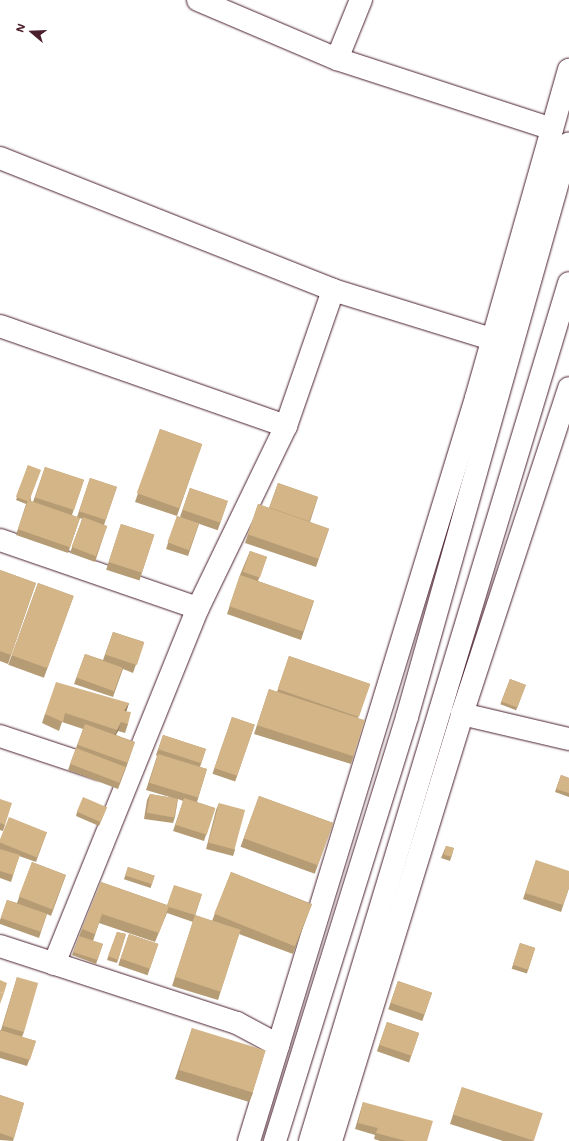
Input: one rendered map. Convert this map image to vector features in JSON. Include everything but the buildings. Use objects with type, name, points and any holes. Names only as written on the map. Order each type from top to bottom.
[{"type":"street","points":[[198,0],[337,58],[552,130]]},
{"type":"street","points":[[337,58],[361,0]]},
{"type":"street","points":[[249,1141],[338,856],[492,339],[569,70]]},
{"type":"street","points":[[275,1141],[407,718],[569,143]]},
{"type":"street","points":[[0,158],[333,290],[492,339]]},
{"type":"street","points":[[310,1141],[569,283]]},
{"type":"street","points":[[54,964],[131,780],[198,608],[286,426],[333,290]]},
{"type":"street","points":[[0,326],[286,426]]},
{"type":"street","points":[[331,1141],[462,714],[569,388]]},
{"type":"street","points":[[0,540],[198,608]]},
{"type":"street","points":[[462,714],[569,739]]},
{"type":"street","points":[[0,736],[131,780]]},
{"type":"street","points":[[0,946],[237,1022],[278,1045]]}]
